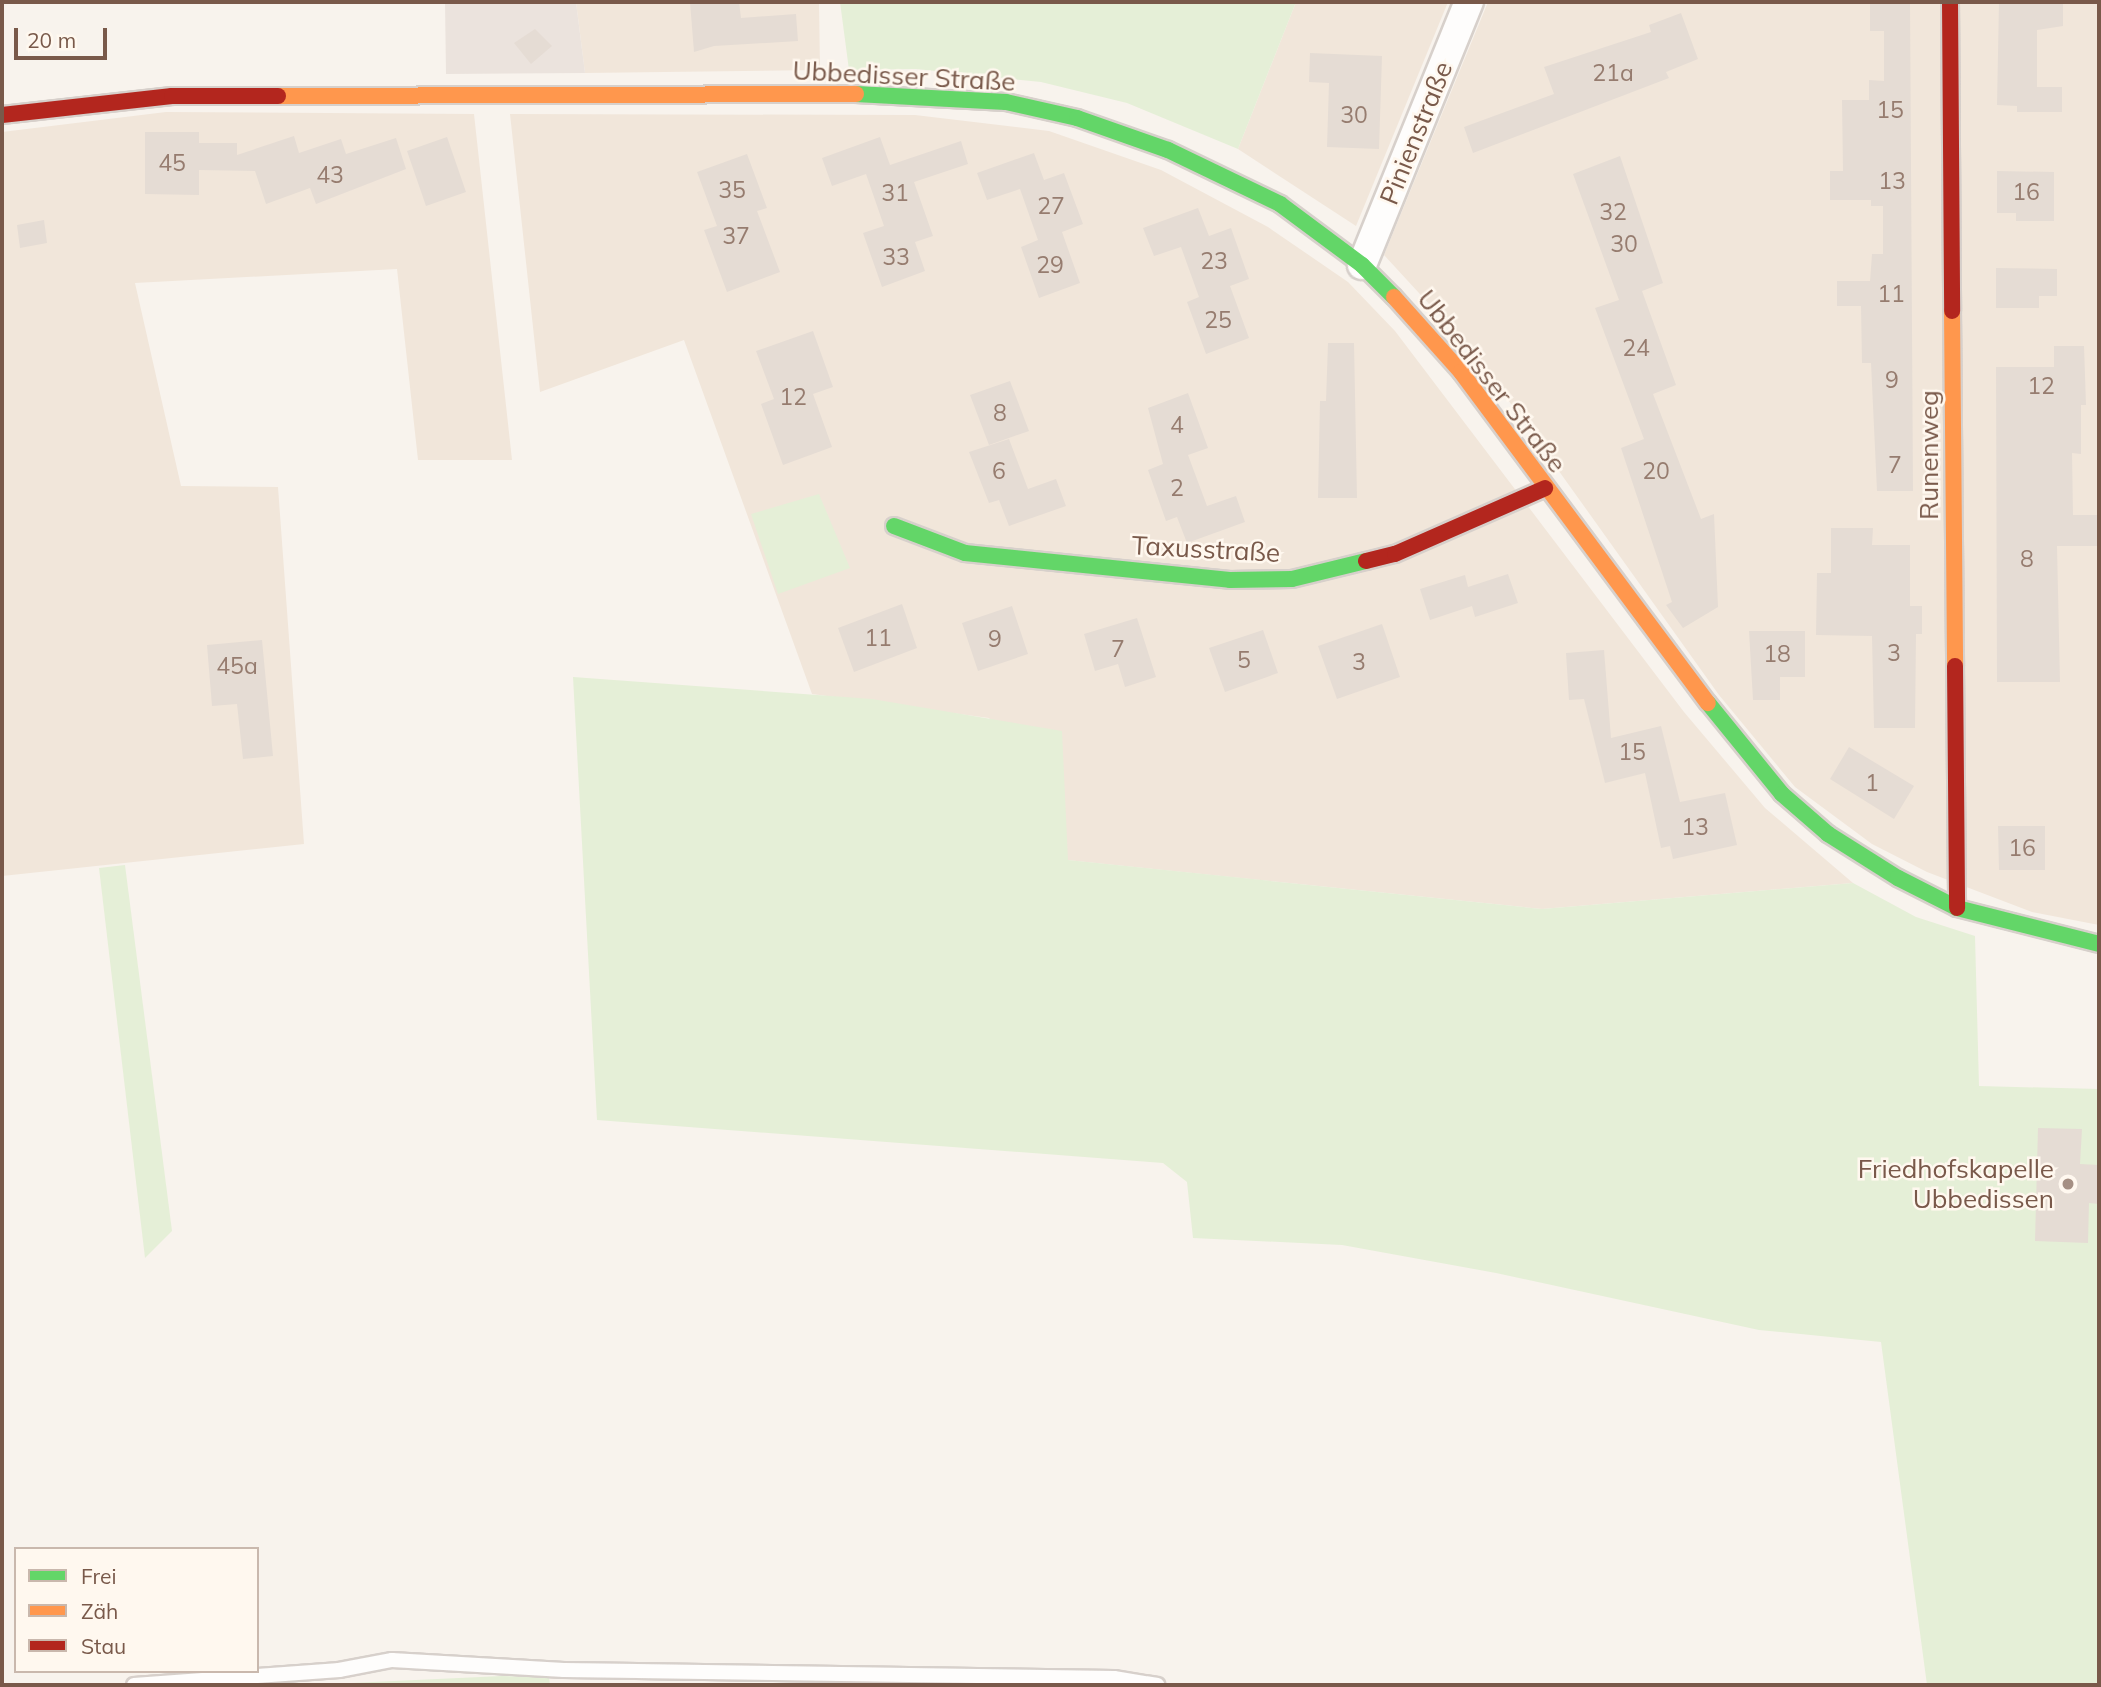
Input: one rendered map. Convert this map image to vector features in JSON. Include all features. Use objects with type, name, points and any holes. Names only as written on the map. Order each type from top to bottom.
[{"type":"street","name":"Pinienstraße","points":[[1362,265],[1469,2]]},
{"type":"street","name":"Runenweg","points":[[1950,2],[1957,908]]},
{"type":"street","name":"Ubbedisser Straße","points":[[2,115],[172,96],[231,94],[835,93],[1006,102],[1115,129],[1224,175],[1280,204],[1362,265],[1413,315],[1461,372],[1545,488],[1782,794],[1828,834],[1898,878],[1957,908],[2031,930],[2099,944]]},
{"type":"street","name":"Taxusstraße","points":[[894,526],[965,552],[1230,580],[1281,579],[1314,577],[1382,558],[1545,488]]},
{"type":"lane","points":[[134,1685],[339,1670],[392,1660],[578,1670],[1114,1678],[1157,1685]]},
{"type":"shaded area","points":[[445,2],[576,2],[585,73],[446,74]]},
{"type":"shaded area","points":[[576,2],[819,2],[820,70],[585,73]]},
{"type":"shaded area","points":[[1296,2],[1448,2],[1356,226],[1238,149]]},
{"type":"shaded area","points":[[1488,2],[2099,2],[2099,925],[2032,912],[1927,872],[1872,844],[1795,787],[1719,695],[1476,355],[1384,255]]},
{"type":"shaded area","points":[[166,112],[474,114],[512,460],[418,460],[397,269],[135,283],[181,486],[278,487],[304,844],[2,876],[2,132]]},
{"type":"shaded area","points":[[510,114],[915,115],[1049,131],[1161,170],[1268,227],[1348,282],[1395,331],[1684,712],[1765,808],[1853,883],[1542,909],[1067,860],[989,718],[812,694],[684,340],[540,392]]},
{"type":"green space","points":[[840,2],[1296,2],[1238,149],[1127,103],[1041,82],[916,69],[849,70]]},
{"type":"green space","points":[[819,494],[850,568],[778,594],[751,514]]},
{"type":"green space","points":[[573,677],[872,699],[1062,731],[1068,860],[1542,909],[1853,883],[1916,917],[1975,936],[1979,1086],[2099,1089],[2099,1685],[1927,1685],[1881,1342],[1759,1330],[1496,1273],[1342,1245],[1193,1238],[1187,1182],[1163,1163],[597,1120]]},
{"type":"green space","points":[[125,865],[172,1231],[145,1258],[99,868]]},
{"type":"green space","points":[[502,1676],[549,1677],[550,1685],[308,1685]]},
{"type":"building","points":[[690,2],[739,2],[741,18],[796,14],[798,41],[714,46],[694,52]]},
{"type":"building","points":[[1870,2],[1910,2],[1913,491],[1877,491],[1871,363],[1862,363],[1861,306],[1837,306],[1837,281],[1870,281],[1872,254],[1883,254],[1883,206],[1871,206],[1871,200],[1830,200],[1830,171],[1843,171],[1842,100],[1869,100],[1869,80],[1884,81],[1884,31],[1870,31]]},
{"type":"building","points":[[1999,2],[2063,2],[2063,26],[2037,30],[2037,87],[2062,87],[2062,112],[2017,112],[2017,106],[1997,105]]},
{"type":"building","points":[[1681,13],[1698,59],[1666,72],[1669,78],[1473,153],[1464,127],[1554,94],[1544,67],[1651,32],[1649,25]]},
{"type":"building","points":[[535,29],[552,46],[531,64],[514,43]]},
{"type":"building","points":[[1310,53],[1382,56],[1379,149],[1327,147],[1329,83],[1309,82]]},
{"type":"building","points":[[145,132],[199,132],[199,143],[237,143],[237,155],[294,136],[299,153],[341,139],[346,154],[396,138],[406,169],[316,204],[310,188],[266,204],[255,171],[199,170],[199,195],[145,194]]},
{"type":"building","points":[[447,137],[466,192],[426,206],[407,151]]},
{"type":"building","points":[[880,137],[890,165],[961,141],[968,164],[914,182],[933,236],[915,242],[925,271],[882,287],[863,233],[884,226],[866,174],[832,186],[822,158]]},
{"type":"building","points":[[1034,153],[1044,180],[1064,173],[1083,224],[1062,232],[1080,283],[1039,298],[1021,247],[1038,240],[1020,189],[987,200],[977,173]]},
{"type":"building","points":[[747,154],[767,208],[757,211],[780,272],[727,292],[704,230],[717,226],[697,172]]},
{"type":"building","points":[[1620,156],[1663,283],[1642,291],[1676,385],[1653,394],[1701,519],[1714,514],[1718,607],[1683,628],[1666,605],[1672,602],[1621,448],[1644,439],[1595,308],[1619,300],[1573,174]]},
{"type":"building","points":[[1997,171],[2054,172],[2054,221],[2016,221],[2016,213],[1997,213]]},
{"type":"building","points":[[1198,208],[1209,236],[1231,228],[1249,279],[1230,286],[1249,338],[1206,354],[1187,302],[1199,297],[1181,247],[1154,256],[1143,228]]},
{"type":"building","points":[[44,220],[47,243],[20,248],[17,225]]},
{"type":"building","points":[[1996,268],[2057,269],[2057,296],[2039,296],[2039,308],[1996,308]]},
{"type":"building","points":[[813,331],[833,387],[813,394],[832,447],[783,465],[761,404],[774,399],[756,351]]},
{"type":"building","points":[[1328,343],[1354,343],[1357,498],[1318,498],[1320,401],[1326,401]]},
{"type":"building","points":[[2054,346],[2084,346],[2086,405],[2081,405],[2081,454],[2072,453],[2073,515],[2099,515],[2099,546],[2057,546],[2060,682],[1997,682],[1996,367],[2054,367]]},
{"type":"building","points":[[1010,381],[1029,431],[989,445],[970,395]]},
{"type":"building","points":[[1188,393],[1208,448],[1188,455],[1207,506],[1236,496],[1245,522],[1187,543],[1177,517],[1166,521],[1148,470],[1163,464],[1148,408]]},
{"type":"building","points":[[1009,439],[1028,489],[1056,479],[1066,506],[1009,526],[999,500],[989,503],[969,452]]},
{"type":"building","points":[[1831,528],[1873,528],[1872,545],[1910,545],[1910,606],[1922,606],[1922,634],[1916,634],[1915,728],[1874,728],[1872,636],[1816,635],[1817,573],[1831,573]]},
{"type":"building","points":[[1508,574],[1518,603],[1475,617],[1472,606],[1430,620],[1420,589],[1465,575],[1468,587]]},
{"type":"building","points":[[902,604],[917,648],[854,672],[838,628]]},
{"type":"building","points":[[1012,606],[1028,654],[978,671],[962,623]]},
{"type":"building","points":[[1137,618],[1156,677],[1125,687],[1118,664],[1095,671],[1084,634]]},
{"type":"building","points":[[1382,624],[1400,677],[1337,699],[1318,646]]},
{"type":"building","points":[[1263,630],[1278,673],[1225,692],[1209,648]]},
{"type":"building","points":[[1749,631],[1805,631],[1805,677],[1780,677],[1780,700],[1753,700]]},
{"type":"building","points":[[262,640],[273,756],[243,759],[237,704],[212,706],[207,645]]},
{"type":"building","points":[[1604,650],[1611,738],[1661,726],[1680,802],[1725,793],[1737,845],[1673,859],[1670,846],[1661,848],[1645,773],[1605,783],[1584,699],[1569,700],[1566,653]]},
{"type":"building","points":[[1849,747],[1914,786],[1894,819],[1830,779]]},
{"type":"building","points":[[1998,826],[2045,826],[2045,870],[1999,870]]},
{"type":"building","name":"Friedhofskapelle Ubbedissen","points":[[2038,1128],[2082,1129],[2080,1164],[2099,1165],[2099,1204],[2089,1203],[2088,1243],[2035,1241]]},
{"type":"traffic: fast","points":[[856,94],[1006,102],[1077,118],[1168,150],[1280,204],[1362,265],[1394,297]]},
{"type":"traffic: fast","points":[[894,526],[965,553],[1230,580],[1292,579],[1366,561]]},
{"type":"traffic: fast","points":[[1708,703],[1782,794],[1828,834],[1898,878],[1957,908],[2099,944]]},
{"type":"traffic: slow","points":[[278,96],[856,94]]},
{"type":"traffic: slow","points":[[1394,297],[1461,372],[1708,703]]},
{"type":"traffic: slow","points":[[1952,311],[1955,666]]},
{"type":"traffic: jam","points":[[1950,2],[1952,311]]},
{"type":"traffic: jam","points":[[2,115],[172,96],[278,96]]},
{"type":"traffic: jam","points":[[1366,561],[1395,554],[1545,488]]},
{"type":"traffic: jam","points":[[1955,666],[1957,908]]},
{"type":"place","name":"Friedhofskapelle Ubbedissen","points":[[2068,1184]]}]
